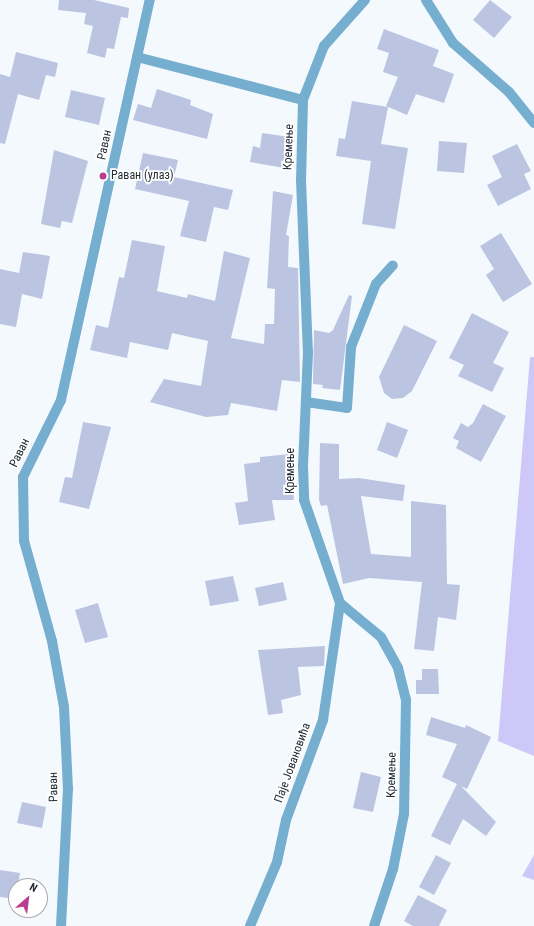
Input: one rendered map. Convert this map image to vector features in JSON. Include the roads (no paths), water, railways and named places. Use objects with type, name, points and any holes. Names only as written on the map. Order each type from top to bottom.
[{"type":"street","name":"Раван","points":[[61,926],[68,788],[64,707],[52,641],[24,541],[23,477],[61,400],[150,0]]},
{"type":"street","name":"Кремење","points":[[365,0],[324,46],[304,100],[301,180],[308,352],[304,500],[340,603],[381,637],[398,668],[406,700],[404,814],[393,869],[374,926]]},
{"type":"street","points":[[426,0],[453,42],[509,92],[534,123]]},
{"type":"street","points":[[137,57],[304,100]]},
{"type":"street","points":[[306,402],[346,408],[351,347],[376,284],[393,265]]},
{"type":"street","name":"Паје Јовановића","points":[[250,926],[277,862],[286,820],[323,720],[335,652],[340,603]]},
{"type":"place","name":"Раван (улаз)","points":[[103,176]]}]
